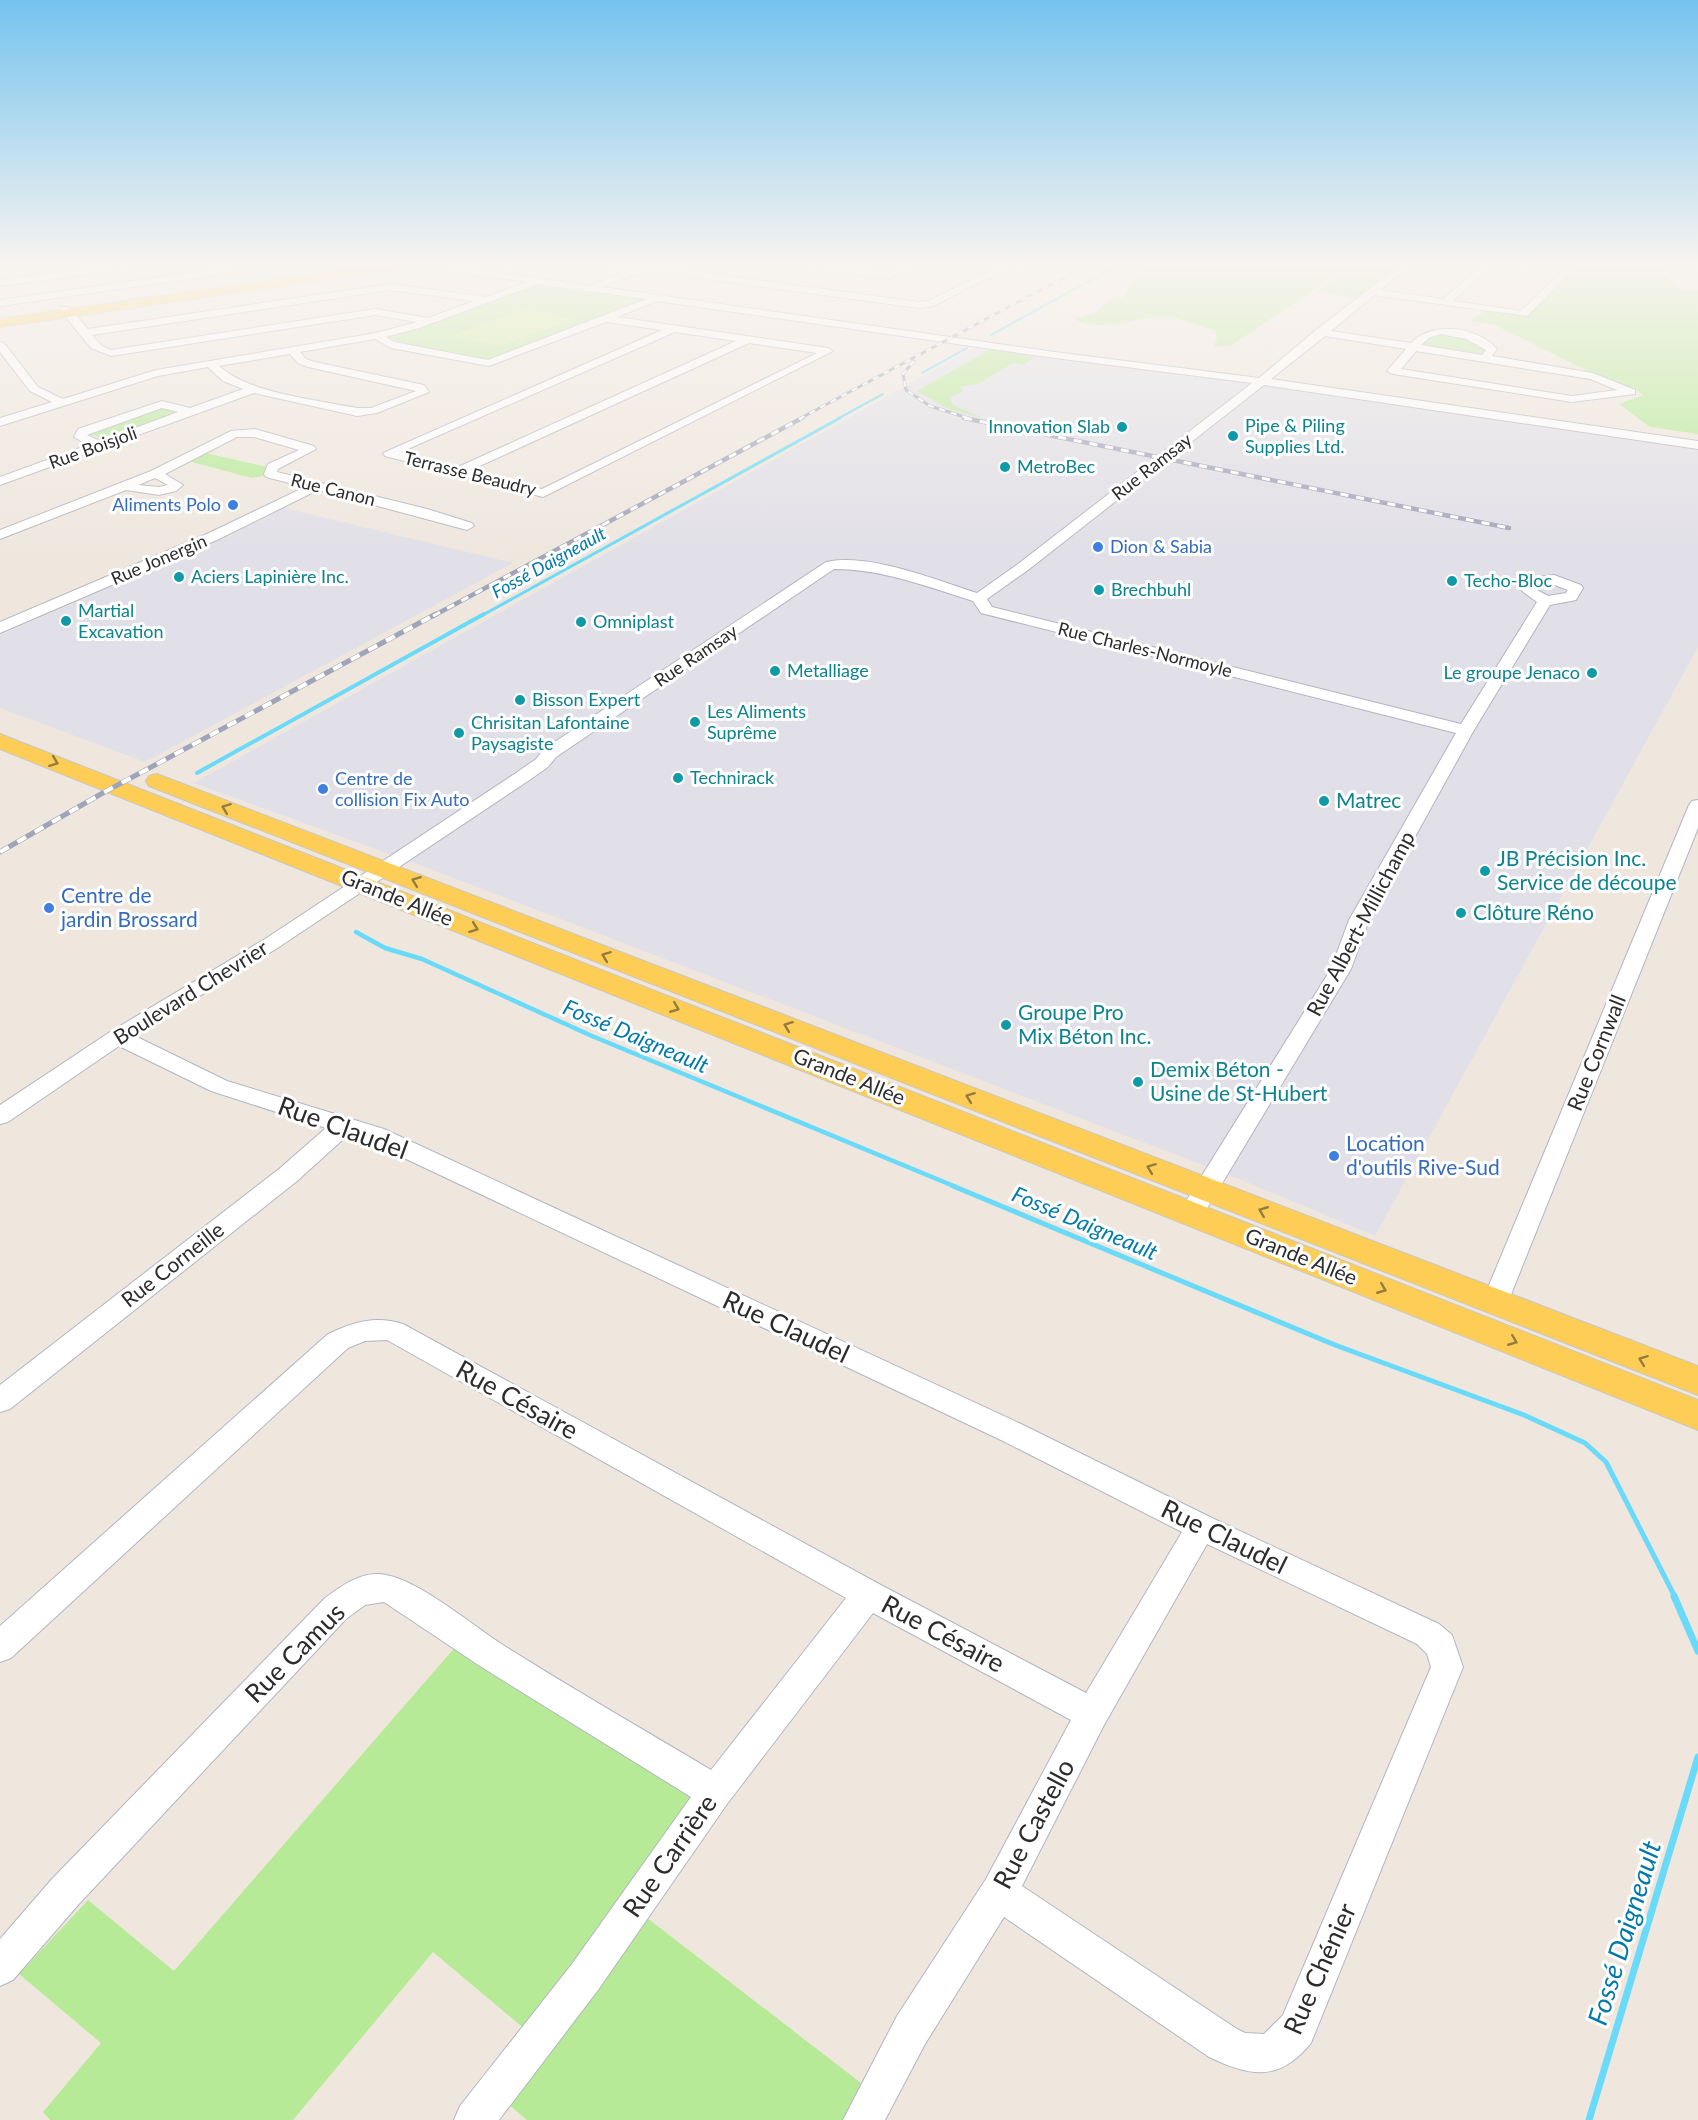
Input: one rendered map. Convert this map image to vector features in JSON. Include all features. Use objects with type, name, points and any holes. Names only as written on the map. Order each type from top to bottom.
[{"type":"main road","name":"Grande Allée","points":[[0,720],[372,876],[1198,1201],[1698,1415]]},
{"type":"main road","name":"Grande Allée","points":[[0,741],[372,876]]},
{"type":"main road","name":"Grande Allée","points":[[1198,1201],[1495,1302],[1698,1381]]},
{"type":"street","points":[[15,364],[34,389],[63,403]]},
{"type":"street","points":[[0,422],[156,373],[205,364]]},
{"type":"street","points":[[211,364],[227,379],[253,389],[357,412],[374,411],[423,392],[420,387],[309,364]]},
{"type":"street","name":"Terrasse Beaudry","points":[[593,364],[389,453],[543,493],[802,364]]},
{"type":"street","points":[[459,471],[694,364]]},
{"type":"street","points":[[1150,364],[1698,438]]},
{"type":"street","name":"Rue Ramsay","points":[[979,598],[1144,474],[1281,364]]},
{"type":"street","points":[[1399,364],[1393,371],[1572,399],[1631,392],[1593,376],[1516,364]]},
{"type":"street","points":[[1262,379],[1698,446]]},
{"type":"street","name":"Rue Boisjoli","points":[[0,481],[253,389]]},
{"type":"street","points":[[100,445],[80,437],[82,432],[162,404],[191,412]]},
{"type":"street","name":"Rue Canon","points":[[0,535],[155,474],[235,434],[255,433],[310,448],[272,468],[270,474],[422,512],[467,526]]},
{"type":"street","points":[[0,466],[24,473]]},
{"type":"street","points":[[125,486],[156,492],[166,491],[177,485],[155,474]]},
{"type":"street","name":"Rue Jonergin","points":[[0,628],[214,536],[316,486]]},
{"type":"street","name":"Rue Charles-Normoyle","points":[[831,566],[846,564],[888,571],[979,598],[986,610],[1466,730]]},
{"type":"street","name":"Rue Ramsay","points":[[372,876],[522,777],[542,763],[550,753],[831,566]]},
{"type":"street","name":"Rue Albert-Millichamp","points":[[1198,1201],[1341,969],[1359,920],[1466,730],[1545,601]]},
{"type":"street","name":"Rue Cornwall","points":[[1495,1302],[1692,833],[1698,805]]},
{"type":"street","name":"Boulevard Chevrier","points":[[0,1116],[118,1037],[272,943],[372,876]]},
{"type":"street","name":"Rue Claudel","points":[[118,1037],[219,1086],[376,1135],[1011,1432],[1201,1527],[1428,1634],[1441,1646]]},
{"type":"street","name":"Rue Corneille","points":[[0,1401],[288,1175],[344,1125]]},
{"type":"street","name":"Rue Césaire","points":[[0,1647],[338,1341],[366,1329],[381,1328],[393,1331],[868,1594],[1092,1714]]},
{"type":"street","name":"Rue Castello","points":[[863,2120],[911,2030],[999,1892],[1092,1714],[1201,1527]]},
{"type":"street","name":"Rue Camus","points":[[0,1967],[65,1892],[289,1655],[335,1609],[354,1595],[369,1589],[384,1588],[398,1592],[491,1655],[715,1792]]},
{"type":"street","name":"Rue Carrière","points":[[474,2120],[585,1977],[715,1792],[868,1594]]},
{"type":"street","name":"Rue Chénier","points":[[999,1892],[1223,2043],[1242,2053],[1270,2053],[1285,2045],[1297,2029],[1447,1667],[1441,1646]]},
{"type":"shaded area","points":[[946,364],[1102,364],[1698,449],[1698,647],[1375,1236],[1242,1180],[417,864],[194,783]]},
{"type":"shaded area","points":[[280,507],[513,563],[145,762],[0,708],[0,635],[233,534]]},
{"type":"green space","points":[[965,364],[1011,364],[978,384],[959,387],[964,391],[950,397],[951,403],[955,406],[983,418],[949,409],[917,391]]},
{"type":"green space","points":[[1574,364],[1698,364],[1698,434],[1650,427],[1619,404],[1643,395],[1634,388],[1614,384]]},
{"type":"green space","points":[[160,406],[180,412],[105,439],[85,433]]},
{"type":"green space","points":[[201,452],[267,467],[268,475],[252,478],[184,460]]},
{"type":"green space","points":[[457,1645],[719,1808],[642,1914],[883,2100],[872,2120],[527,2120],[509,2105],[545,2046],[433,1952],[293,2120],[50,2120],[43,2112],[101,2043],[19,1974],[88,1900],[174,1971]]},
{"type":"waterway","name":"Fossé Daigneault","points":[[922,373],[938,364]]},
{"type":"waterway","name":"Fossé Daigneault","points":[[837,419],[883,394]]},
{"type":"waterway","name":"Fossé Daigneault","points":[[481,616],[840,418]]},
{"type":"waterway","name":"Fossé Daigneault","points":[[197,773],[484,614]]},
{"type":"waterway","name":"Fossé Daigneault","points":[[356,932],[385,948],[422,959],[592,1036],[956,1187]]},
{"type":"waterway","name":"Fossé Daigneault","points":[[953,1186],[1335,1345],[1524,1415],[1585,1443],[1606,1462],[1675,1597]]},
{"type":"waterway","name":"Fossé Daigneault","points":[[1674,1596],[1698,1651]]},
{"type":"waterway","name":"Fossé Daigneault","points":[[1589,2120],[1698,1757]]},
{"type":"railway","points":[[799,419],[902,364]]},
{"type":"railway","points":[[912,364],[903,374],[906,390],[930,406],[971,419]]},
{"type":"railway","points":[[433,616],[802,418]]},
{"type":"railway","points":[[964,418],[1509,528]]},
{"type":"railway","points":[[0,852],[101,794],[436,614]]},
{"type":"place","name":"Innovation Slab","points":[[1122,427]]},
{"type":"place","name":"Pipe & Piling Supplies Ltd.","points":[[1233,436]]},
{"type":"place","name":"MetroBec","points":[[1005,467]]},
{"type":"place","name":"Aliments Polo","points":[[233,505]]},
{"type":"place","name":"Dion & Sabia","points":[[1098,547]]},
{"type":"place","name":"Aciers Lapinière Inc.","points":[[179,577]]},
{"type":"place","name":"Techo-Bloc","points":[[1452,581]]},
{"type":"place","name":"Brechbuhl","points":[[1099,590]]},
{"type":"place","name":"Martial Excavation","points":[[66,621]]},
{"type":"place","name":"Omniplast","points":[[581,622]]},
{"type":"place","name":"Metalliage","points":[[775,671]]},
{"type":"place","name":"Le groupe Jenaco","points":[[1592,673]]},
{"type":"place","name":"Bisson Expert","points":[[520,700]]},
{"type":"place","name":"Les Aliments Suprême","points":[[695,722]]},
{"type":"place","name":"Chrisitan Lafontaine Paysagiste","points":[[459,733]]},
{"type":"place","name":"Technirack","points":[[678,778]]},
{"type":"place","name":"Centre de collision Fix Auto","points":[[323,789]]},
{"type":"place","name":"Matrec","points":[[1324,801]]},
{"type":"place","name":"JB Précision Inc. Service de découpe","points":[[1485,871]]},
{"type":"place","name":"Centre de jardin Brossard","points":[[49,908]]},
{"type":"place","name":"Clôture Réno","points":[[1461,913]]},
{"type":"place","name":"Groupe Pro Mix Béton Inc.","points":[[1006,1025]]},
{"type":"place","name":"Demix Béton - Usine de St-Hubert","points":[[1138,1082]]},
{"type":"place","name":"Location d'outils Rive-Sud","points":[[1334,1156]]}]
